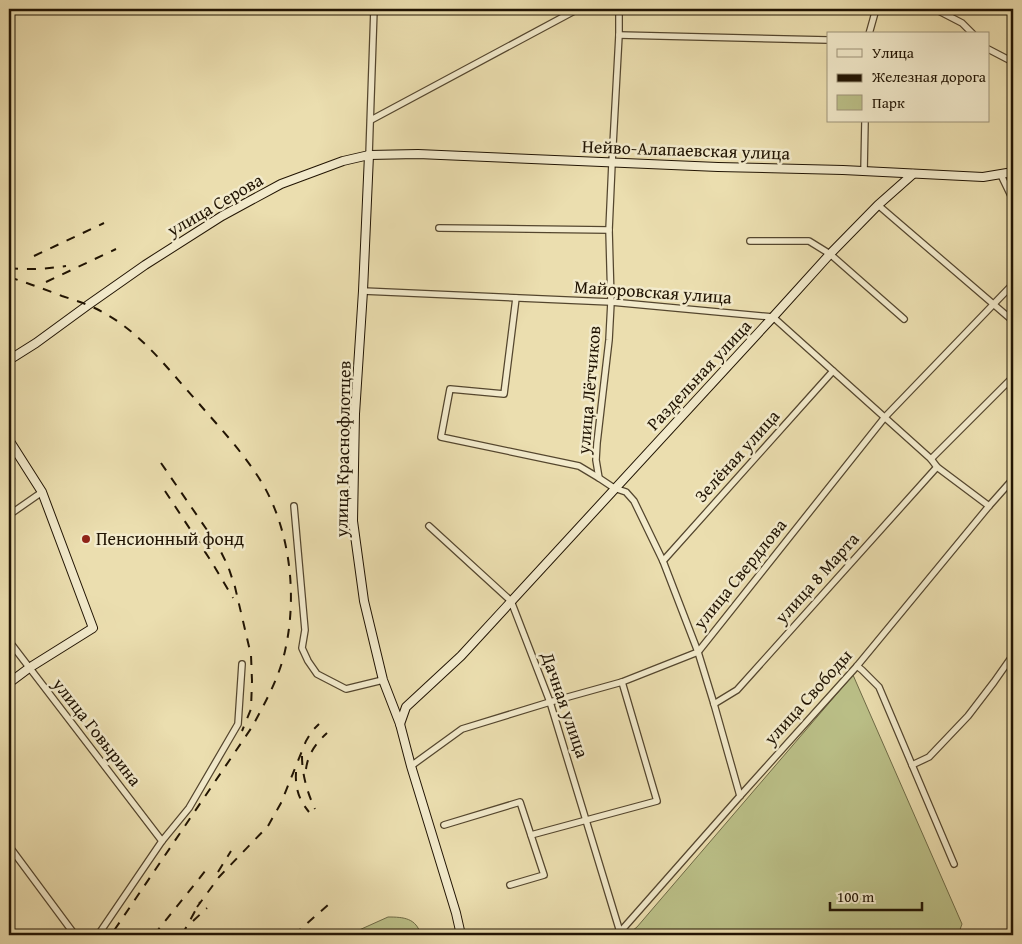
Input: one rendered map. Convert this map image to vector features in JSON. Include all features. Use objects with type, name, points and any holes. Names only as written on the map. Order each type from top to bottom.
[{"type":"street","name":"улица Краснофлотцев","points":[[374,9],[371,120],[356,414],[353,521],[364,600],[383,680],[400,724],[456,914],[460,935]]},
{"type":"street","points":[[371,120],[578,9]]},
{"type":"street","name":"улица Лётчиков","points":[[618,9],[619,34],[609,230],[610,340],[596,460],[599,478],[614,488],[626,492],[634,501],[663,561],[698,652],[740,796]]},
{"type":"street","points":[[870,32],[876,9]]},
{"type":"street","points":[[935,9],[962,24],[971,32]]},
{"type":"street","points":[[619,34],[827,40]]},
{"type":"street","points":[[990,50],[1013,62]]},
{"type":"street","points":[[864,171],[865,122]]},
{"type":"street","name":"Нейво-Алапаевская улица","points":[[369,155],[418,154],[983,177],[1013,172]]},
{"type":"street","name":"улица Серова","points":[[9,360],[36,343],[144,265],[239,206],[281,184],[343,161],[369,155]]},
{"type":"street","name":"Раздельная улица","points":[[400,724],[406,707],[461,656],[830,254],[878,205],[913,174]]},
{"type":"street","points":[[1001,175],[1013,200]]},
{"type":"street","points":[[878,205],[1013,321]]},
{"type":"street","points":[[440,228],[609,230]]},
{"type":"street","points":[[750,241],[809,241],[830,254],[904,319]]},
{"type":"street","name":"улица Свердлова","points":[[411,766],[462,729],[622,682],[698,652],[885,417],[1013,284]]},
{"type":"street","name":"Майоровская улица","points":[[363,291],[611,302],[774,317]]},
{"type":"street","points":[[516,298],[504,394],[450,389],[441,436],[579,466],[599,478]]},
{"type":"street","points":[[774,317],[931,458],[937,467],[989,506]]},
{"type":"street","name":"Зелёная улица","points":[[663,561],[833,370]]},
{"type":"street","points":[[931,458],[1013,378]]},
{"type":"street","points":[[9,440],[42,492],[94,628],[29,668],[9,683]]},
{"type":"street","name":"улица 8 Марта","points":[[714,704],[737,690],[937,467]]},
{"type":"street","name":"улица Свободы","points":[[618,934],[857,666],[1013,479]]},
{"type":"street","points":[[9,516],[42,492]]},
{"type":"street","points":[[294,506],[305,630],[302,648],[308,661],[317,674],[346,689],[383,680]]},
{"type":"street","points":[[429,526],[511,601]]},
{"type":"street","name":"Дачная улица","points":[[511,601],[550,702],[618,934]]},
{"type":"street","name":"улица Говырина","points":[[9,641],[162,840]]},
{"type":"street","points":[[912,764],[929,757],[968,716],[1013,655]]},
{"type":"street","points":[[98,935],[162,840],[189,808],[238,724],[242,664]]},
{"type":"street","points":[[857,666],[879,687],[954,864]]},
{"type":"street","points":[[531,836],[658,801],[622,682]]},
{"type":"street","points":[[444,825],[520,802],[544,875],[510,885]]},
{"type":"street","points":[[9,846],[75,935]]},
{"type":"green space","points":[[853,675],[962,924],[958,935],[627,935],[637,927]]},
{"type":"green space","points":[[388,917],[399,917],[413,922],[421,935],[348,935]]},
{"type":"railway","points":[[34,256],[104,223]]},
{"type":"railway","points":[[46,282],[116,249]]},
{"type":"railway","points":[[9,268],[37,269],[66,266]]},
{"type":"railway","points":[[9,277],[99,310],[117,321],[142,341],[232,442],[258,476],[274,507],[286,547],[291,589],[289,631],[282,661],[267,700],[252,727],[111,935]]},
{"type":"railway","points":[[161,463],[218,546],[228,566],[235,587],[251,655],[251,709],[242,731]]},
{"type":"railway","points":[[165,491],[233,598]]},
{"type":"railway","points":[[197,907],[219,877],[268,826],[281,803],[306,741],[319,724]]},
{"type":"railway","points":[[306,769],[313,749],[327,733]]},
{"type":"railway","points":[[302,756],[306,783],[315,809]]},
{"type":"railway","points":[[296,772],[298,794],[309,812]]},
{"type":"railway","points":[[218,872],[231,851]]},
{"type":"railway","points":[[154,935],[206,870]]},
{"type":"railway","points":[[182,935],[200,902]]},
{"type":"railway","points":[[294,935],[329,904]]},
{"type":"railway","points":[[193,921],[207,908]]},
{"type":"railway","points":[[239,935],[244,931]]},
{"type":"place","name":"Пенсионный фонд","points":[[86,539]]}]
